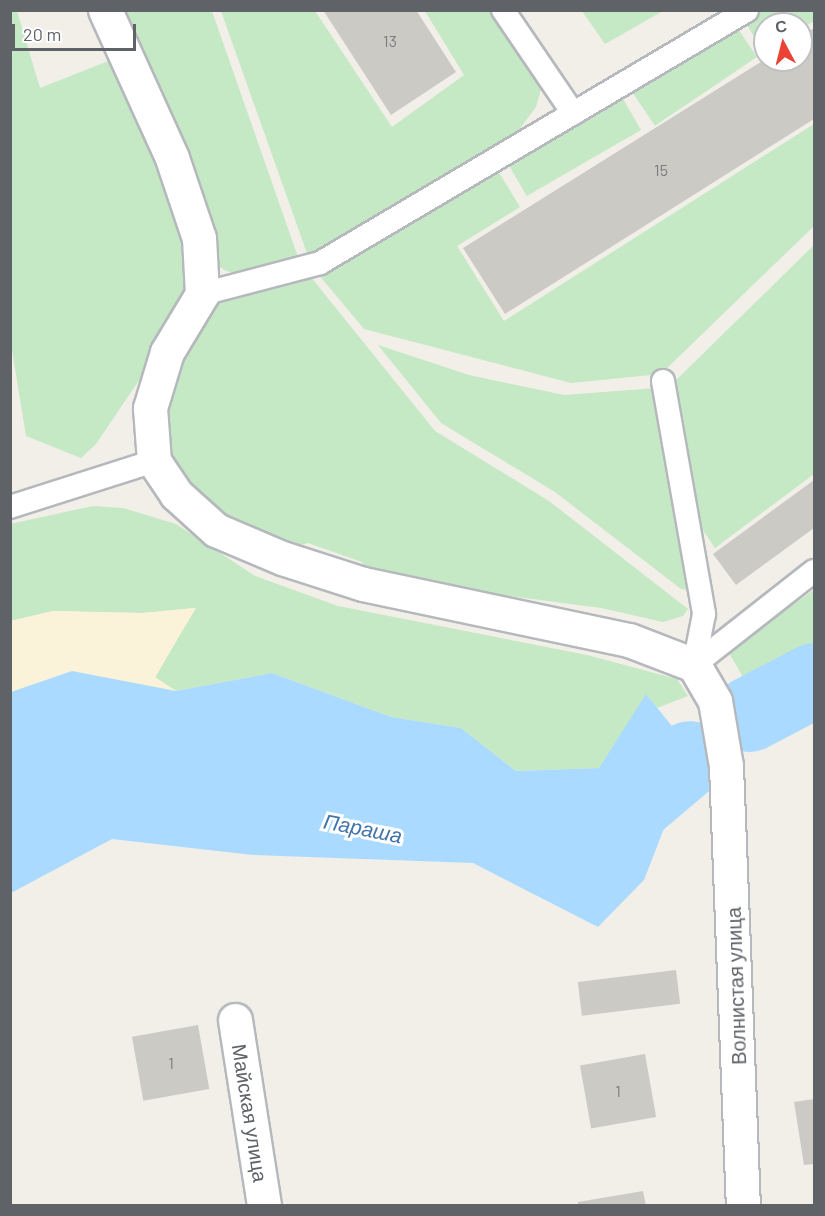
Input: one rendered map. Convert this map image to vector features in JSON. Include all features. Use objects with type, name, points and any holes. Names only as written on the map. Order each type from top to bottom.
[{"type":"street","points":[[105,10],[172,158],[200,238],[202,294],[167,352],[150,408],[154,461],[176,494],[216,530],[282,558],[374,587],[629,640],[694,665]]},
{"type":"street","name":"Волнистая улица","points":[[694,665],[715,700],[726,766],[743,1206]]},
{"type":"street","name":"Майская улица","points":[[235,1020],[264,1206]]},
{"type":"lane","points":[[504,10],[573,113]]},
{"type":"lane","points":[[202,294],[320,263],[747,10]]},
{"type":"lane","points":[[663,381],[704,614],[694,665]]},
{"type":"lane","points":[[10,507],[154,461]]},
{"type":"lane","points":[[694,665],[814,572]]},
{"type":"green space","points":[[10,11],[17,11],[40,88],[116,58],[193,235],[184,299],[152,361],[96,444],[81,458],[26,436],[11,344]]},
{"type":"green space","points":[[118,11],[212,11],[299,260],[239,275],[224,270],[209,258]]},
{"type":"green space","points":[[221,11],[315,11],[392,127],[464,75],[425,11],[497,11],[542,86],[536,107],[515,135],[309,259]]},
{"type":"green space","points":[[582,11],[663,11],[605,44]]},
{"type":"green space","points":[[814,11],[814,21],[813,12],[754,12]]},
{"type":"green space","points":[[753,13],[753,35],[743,18]]},
{"type":"green space","points":[[734,23],[753,51],[753,60],[655,126],[632,92]]},
{"type":"green space","points":[[619,92],[641,130],[527,196],[505,158]]},
{"type":"green space","points":[[814,124],[814,226],[661,374],[571,383],[364,329],[318,274],[495,166],[520,207],[457,246],[504,321]]},
{"type":"green space","points":[[814,245],[814,474],[715,548],[694,517],[672,384]]},
{"type":"green space","points":[[306,271],[435,431],[549,501],[688,609],[683,616],[663,622],[601,608],[372,578],[362,562],[308,543],[285,550],[222,522],[172,472],[164,421],[175,361],[210,302]]},
{"type":"green space","points":[[378,345],[469,375],[564,395],[657,388],[691,590],[681,589],[555,492],[441,423]]},
{"type":"green space","points":[[93,506],[123,508],[176,524],[255,576],[338,606],[587,655],[677,679],[688,696],[657,708],[647,695],[599,768],[516,771],[461,728],[391,717],[272,673],[176,691],[155,678],[195,608],[142,613],[53,611],[11,621],[10,524]]},
{"type":"green space","points":[[814,590],[814,667],[749,701],[746,682],[729,653],[731,648]]},
{"type":"sand","points":[[196,608],[155,677],[176,691],[72,671],[11,692],[10,621],[53,611],[142,613]]},
{"type":"water","points":[[72,671],[176,691],[272,673],[391,717],[461,728],[516,771],[599,768],[646,694],[680,736],[668,818],[644,880],[598,927],[473,863],[253,855],[112,839],[11,893],[11,692]]},
{"type":"building","points":[[323,10],[416,10],[456,72],[391,115]]},
{"type":"building","points":[[813,29],[814,119],[505,314],[463,248],[753,67],[753,72],[813,72]]},
{"type":"building","points":[[814,480],[814,528],[736,585],[713,554]]},
{"type":"building","points":[[676,970],[680,1004],[582,1016],[578,982]]},
{"type":"building","points":[[198,1025],[209,1089],[143,1101],[132,1037]]},
{"type":"building","points":[[645,1054],[656,1117],[591,1128],[580,1065]]},
{"type":"building","points":[[814,1099],[814,1164],[804,1165],[794,1102]]},
{"type":"building","points":[[643,1191],[646,1206],[578,1206],[578,1202]]},
{"type":"waterway","name":"Параша","points":[[749,714],[814,680]]},
{"type":"waterway","name":"Параша","points":[[598,835],[689,758]]}]
